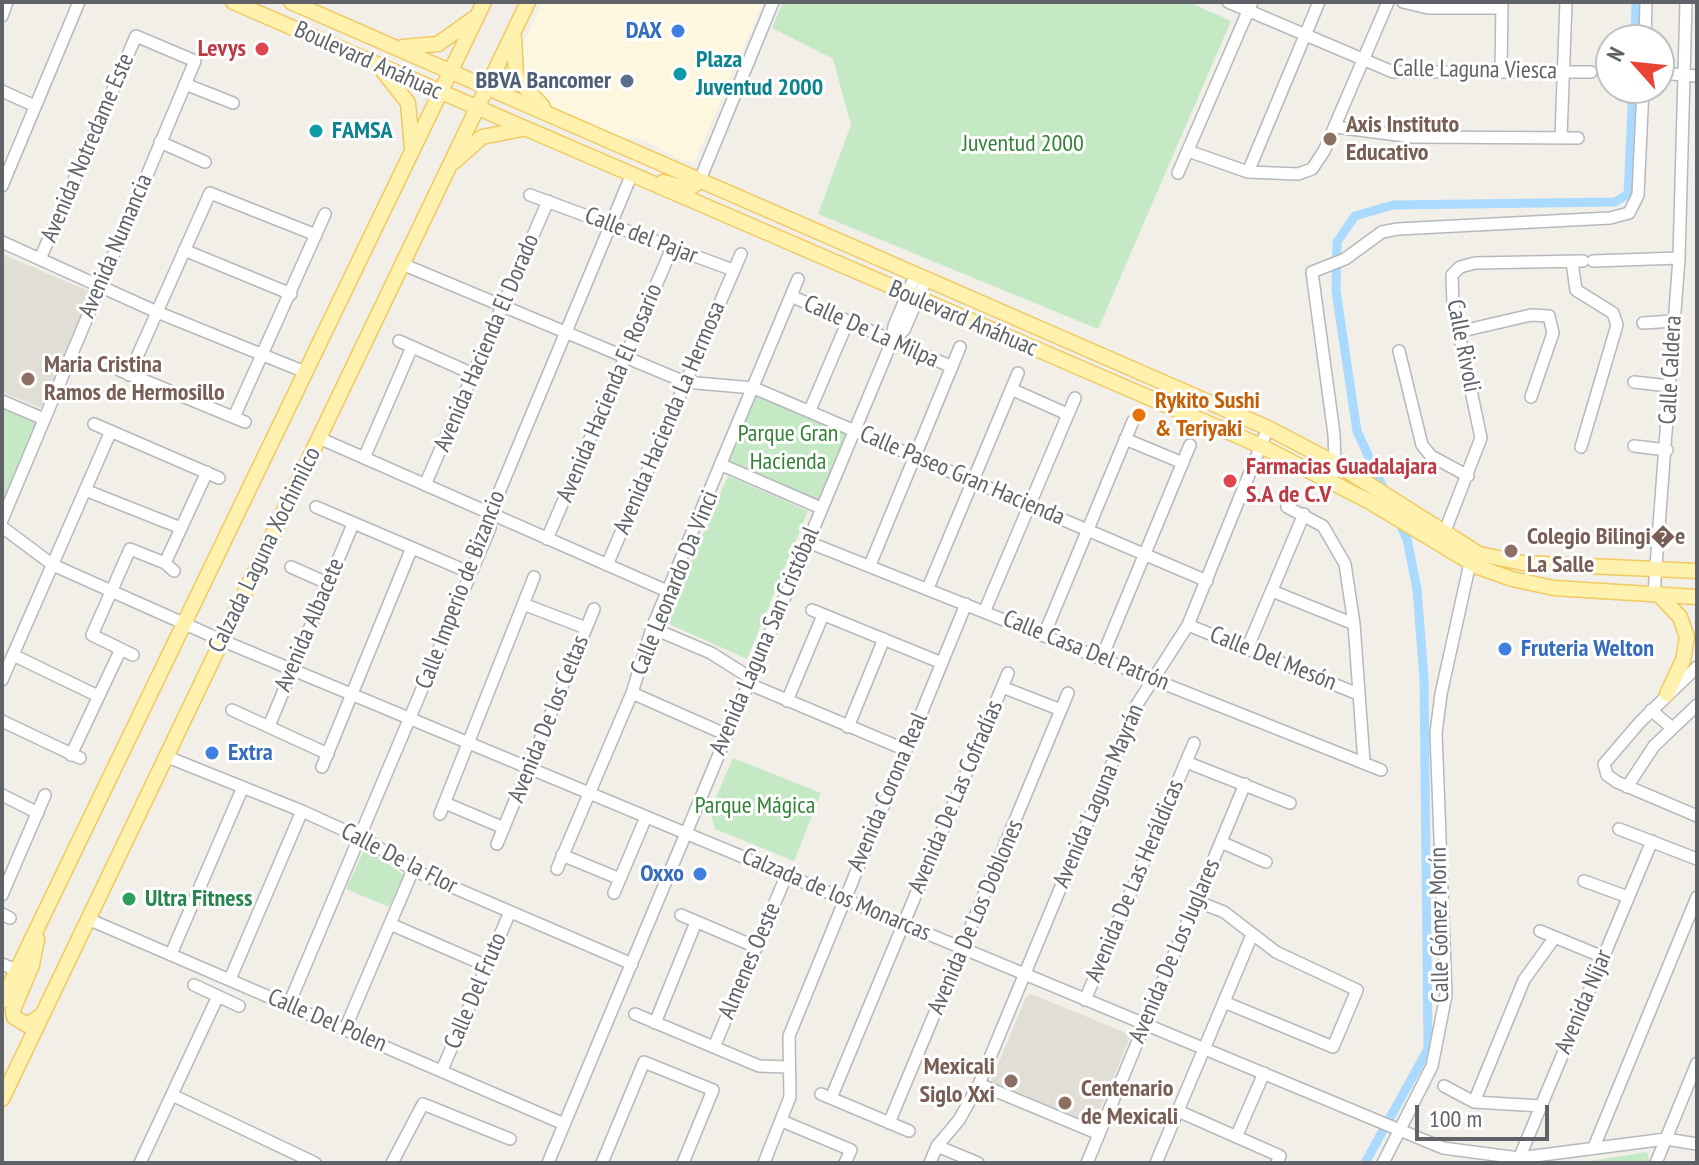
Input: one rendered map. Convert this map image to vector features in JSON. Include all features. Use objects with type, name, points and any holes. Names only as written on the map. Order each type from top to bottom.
[{"type":"main road","name":"Boulevard Anáhuac","points":[[233,2],[912,298],[1261,446],[1370,502],[1407,525],[1441,540],[1511,562],[1697,571]]},
{"type":"main road","points":[[246,2],[281,15],[293,14],[294,4]]},
{"type":"main road","name":"Calzada Laguna Xochimilco","points":[[2,1099],[474,108],[528,2]]},
{"type":"main road","name":"Boulevard Anáhuac","points":[[294,4],[1268,428],[1335,463],[1394,501],[1470,563],[1530,584],[1697,597]]},
{"type":"main road","points":[[387,45],[419,48],[438,44],[482,8]]},
{"type":"main road","name":"Calzada Laguna Xochimilco","points":[[2,1001],[482,8]]},
{"type":"main road","points":[[515,29],[512,55],[516,77],[526,92],[549,113]]},
{"type":"main road","points":[[376,64],[408,103],[412,155]]},
{"type":"main road","points":[[443,174],[482,137],[525,129]]},
{"type":"main road","points":[[631,176],[688,189],[699,182]]},
{"type":"main road","points":[[1656,593],[1680,617],[1687,637],[1683,660],[1667,694]]},
{"type":"main road","points":[[38,927],[32,965],[13,1010],[14,1017],[27,1025],[44,1013]]},
{"type":"street","points":[[2,16],[7,2]]},
{"type":"street","points":[[2,186],[79,2]]},
{"type":"street","points":[[699,182],[773,2]]},
{"type":"street","name":"Calle Laguna Viesca","points":[[1228,2],[1250,6],[1304,36],[1363,62],[1404,73],[1591,72]]},
{"type":"street","points":[[1248,172],[1319,2]]},
{"type":"street","points":[[1188,151],[1248,172],[1307,171],[1319,160],[1335,127],[1388,2]]},
{"type":"street","points":[[1403,2],[1428,8],[1502,5],[1501,71]]},
{"type":"street","points":[[1561,136],[1566,2]]},
{"type":"street","points":[[1645,24],[1646,2]]},
{"type":"street","name":"Calle Caldera","points":[[1656,593],[1691,75],[1686,2]]},
{"type":"street","points":[[1178,173],[1250,6]]},
{"type":"street","name":"Avenida Notredame Este","points":[[40,259],[136,36],[195,61]]},
{"type":"street","name":"Avenida Numancia","points":[[2,520],[195,61]]},
{"type":"street","points":[[185,84],[233,103]]},
{"type":"street","points":[[2,91],[35,106]]},
{"type":"street","points":[[1331,481],[1335,463],[1312,272],[1345,259],[1372,238],[1398,229],[1610,218],[1629,213],[1638,201],[1642,104]]},
{"type":"street","points":[[1335,127],[1413,137],[1578,138]]},
{"type":"street","points":[[160,142],[205,162]]},
{"type":"street","name":"Calle Imperio de Bizancio","points":[[289,1004],[490,528],[490,514],[631,176]]},
{"type":"street","points":[[316,235],[210,193],[157,312],[124,372],[239,420],[263,355],[291,294],[325,214]]},
{"type":"street","name":"Calle del Pajar","points":[[530,195],[733,270]]},
{"type":"street","name":"Avenida Hacienda El Dorado","points":[[425,485],[548,201]]},
{"type":"street","points":[[2,242],[157,312],[305,372]]},
{"type":"street","name":"Avenida Hacienda El Rosario","points":[[547,539],[672,248]]},
{"type":"street","points":[[184,250],[291,294]]},
{"type":"street","name":"Avenida Hacienda La Hermosa","points":[[607,565],[741,254]]},
{"type":"street","name":"Calle Rivoli","points":[[1441,540],[1481,438],[1458,332],[1451,282],[1460,267],[1475,263],[1679,258]]},
{"type":"street","points":[[1581,447],[1617,325],[1613,313],[1576,290],[1583,262]]},
{"type":"street","name":"Calle Paseo Gran Hacienda","points":[[402,264],[685,382],[754,388],[810,410],[1207,581]]},
{"type":"street","name":"Avenida Laguna San Cristóbal","points":[[548,1163],[892,341],[894,326],[921,278]]},
{"type":"street","name":"Calle Leonardo Da Vinci","points":[[557,869],[632,693],[667,591],[798,279]]},
{"type":"street","name":"Calle De La Milpa","points":[[791,296],[952,367]]},
{"type":"street","points":[[1458,332],[1531,315],[1549,316],[1553,333],[1531,397]]},
{"type":"street","points":[[810,410],[848,321]]},
{"type":"street","points":[[1643,323],[1673,321]]},
{"type":"street","points":[[399,341],[473,374]]},
{"type":"street","points":[[364,458],[412,347]]},
{"type":"street","points":[[870,565],[960,347]]},
{"type":"street","points":[[1399,351],[1424,449],[1468,476]]},
{"type":"street","points":[[928,588],[1018,373]]},
{"type":"street","points":[[1634,382],[1669,386]]},
{"type":"street","points":[[1011,389],[1067,414]]},
{"type":"street","points":[[985,610],[1075,398]]},
{"type":"street","points":[[2,401],[44,419]]},
{"type":"street","points":[[1044,635],[1133,421]]},
{"type":"street","points":[[94,424],[219,478]]},
{"type":"street","name":"Avenida Laguna Mayrán","points":[[930,1163],[937,1146],[959,1120],[979,1084],[1130,720],[1151,678],[1188,625],[1268,428]]},
{"type":"street","points":[[2,680],[111,431]]},
{"type":"street","points":[[319,438],[667,591]]},
{"type":"street","points":[[1125,439],[1183,463]]},
{"type":"street","points":[[1102,657],[1190,445]]},
{"type":"street","points":[[1634,446],[1667,450]]},
{"type":"street","points":[[722,465],[821,508]]},
{"type":"street","points":[[133,655],[92,635],[130,549],[170,567],[181,528],[207,472]]},
{"type":"street","points":[[85,490],[181,528]]},
{"type":"street","points":[[316,507],[471,573]]},
{"type":"street","points":[[1287,507],[1304,514],[1329,532],[1341,553],[1354,624],[1364,762]]},
{"type":"street","points":[[1247,649],[1304,514]]},
{"type":"street","name":"Avenida Albacete","points":[[269,726],[353,524]]},
{"type":"street","name":"Calzada de los Monarcas","points":[[2,527],[53,565],[221,640],[1443,1148],[1518,1160],[1666,1139],[1697,1144]]},
{"type":"street","name":"Calle Casa Del Patrón","points":[[808,542],[1381,770]]},
{"type":"street","points":[[322,767],[411,550]]},
{"type":"street","name":"Calle Gómez Morín","points":[[1383,1163],[1397,1129],[1432,1066],[1446,995],[1436,745],[1445,676],[1470,563]]},
{"type":"street","points":[[291,567],[327,583]]},
{"type":"street","points":[[504,828],[442,809],[534,577]]},
{"type":"street","points":[[1272,591],[1354,624]]},
{"type":"street","points":[[523,604],[586,628]]},
{"type":"street","name":"Avenida Corona Real","points":[[764,1163],[790,1097],[789,1036],[966,604]]},
{"type":"street","name":"Avenida De los Celtas","points":[[497,844],[594,609]]},
{"type":"street","points":[[787,701],[818,612],[942,663]]},
{"type":"street","name":"Calle Del Mesón","points":[[1188,625],[1358,694]]},
{"type":"street","points":[[652,628],[711,653],[750,682],[787,701],[906,750]]},
{"type":"street","points":[[848,727],[884,639]]},
{"type":"street","points":[[2,721],[76,756],[98,696],[121,649]]},
{"type":"street","points":[[13,655],[98,696]]},
{"type":"street","points":[[1697,667],[1651,710],[1604,764],[1607,775],[1627,787],[1697,816]]},
{"type":"street","name":"Avenida De Las Cofradías","points":[[889,1123],[826,1096],[1008,673]]},
{"type":"street","points":[[1002,687],[1061,710]]},
{"type":"street","points":[[632,693],[727,735]]},
{"type":"street","name":"Avenida De Los Doblones","points":[[889,1123],[1068,693]]},
{"type":"street","points":[[1627,787],[1654,746],[1697,705]]},
{"type":"street","points":[[232,710],[328,754]]},
{"type":"street","points":[[1651,710],[1672,728]]},
{"type":"street","name":"Avenida De Las Heráldicas","points":[[1085,1000],[1194,743]]},
{"type":"street","name":"Calle De la Flor","points":[[165,756],[302,811],[360,838],[413,870],[632,964]]},
{"type":"street","points":[[1186,762],[1290,803]]},
{"type":"street","name":"Avenida De Los Juglares","points":[[1087,1163],[1245,784]]},
{"type":"street","points":[[171,954],[243,787]]},
{"type":"street","points":[[2,795],[38,813]]},
{"type":"street","points":[[2,895],[45,795]]},
{"type":"street","points":[[230,979],[302,811]]},
{"type":"street","points":[[614,893],[646,817]]},
{"type":"street","points":[[1619,829],[1697,859]]},
{"type":"street","name":"Avenida Níjar","points":[[1518,1160],[1652,841]]},
{"type":"street","points":[[1221,842],[1266,862]]},
{"type":"street","points":[[562,855],[620,879]]},
{"type":"street","points":[[345,1029],[413,870]]},
{"type":"street","name":"Almenes Oeste","points":[[714,1047],[787,874]]},
{"type":"street","points":[[1584,881],[1628,897]]},
{"type":"street","points":[[1594,1147],[1697,897]]},
{"type":"street","points":[[1196,901],[1224,912],[1276,952],[1357,990],[1333,1047],[1224,1002]]},
{"type":"street","name":"Calle Del Fruto","points":[[442,1070],[510,912]]},
{"type":"street","points":[[681,915],[756,947]]},
{"type":"street","name":"Calle Del Polen","points":[[88,919],[564,1124]]},
{"type":"street","points":[[655,1023],[696,922]]},
{"type":"street","points":[[390,924],[487,966]]},
{"type":"street","points":[[1540,931],[1603,957]]},
{"type":"street","points":[[1156,1163],[1252,935]]},
{"type":"street","points":[[1474,1102],[1524,980],[1555,937]]},
{"type":"street","points":[[2,964],[16,970]]},
{"type":"street","points":[[194,985],[239,1006]]},
{"type":"street","points":[[140,1163],[218,996]]},
{"type":"street","points":[[635,1014],[759,1066],[789,1067]]},
{"type":"street","points":[[602,1163],[644,1062],[713,1090],[683,1163]]},
{"type":"street","points":[[1656,1163],[1697,1063]]},
{"type":"street","points":[[1237,1135],[1264,1073]]},
{"type":"street","points":[[979,1084],[1099,1134]]},
{"type":"street","points":[[1444,1086],[1474,1102],[1541,1106]]},
{"type":"street","points":[[172,1095],[315,1163]]},
{"type":"street","points":[[392,1163],[423,1104],[510,1139]]},
{"type":"street","points":[[1178,1111],[1237,1135],[1279,1160]]},
{"type":"street","points":[[782,1121],[851,1150],[845,1163]]},
{"type":"street","points":[[889,1123],[909,1131]]},
{"type":"street","points":[[937,1146],[978,1163]]},
{"type":"shaded area","name":"Plaza Juventud 2000","points":[[543,2],[763,2],[694,163],[679,159],[646,141],[608,133],[545,103],[521,73],[519,52]]},
{"type":"shaded area","points":[[2,254],[91,292],[41,408],[2,392]]},
{"type":"shaded area","points":[[1031,994],[1131,1035],[1094,1124],[991,1081],[1026,997]]},
{"type":"green space","name":"Juventud 2000","points":[[783,2],[1188,2],[1231,21],[1098,329],[818,214],[851,125],[833,59],[772,28]]},
{"type":"green space","name":"Parque Gran Hacienda","points":[[755,393],[850,432],[819,503],[727,464]]},
{"type":"green space","points":[[2,408],[36,423],[2,509]]},
{"type":"green space","points":[[728,476],[808,511],[747,659],[665,622]]},
{"type":"green space","name":"Parque Mágica","points":[[733,758],[821,793],[794,861],[715,829],[710,811]]},
{"type":"green space","points":[[365,848],[404,875],[389,907],[346,889]]},
{"type":"green space","points":[[1647,1152],[1650,1163],[1578,1163]]},
{"type":"waterway","points":[[1635,24],[1636,2]]},
{"type":"waterway","points":[[1386,494],[1357,431],[1336,291],[1337,242],[1355,216],[1393,205],[1615,202],[1628,194],[1632,104]]},
{"type":"waterway","points":[[1365,1163],[1428,1049],[1424,679],[1417,589],[1407,539],[1397,518]]},
{"type":"place","name":"DAX","points":[[678,31]]},
{"type":"place","name":"Levys","points":[[262,49]]},
{"type":"place","name":"Plaza Juventud 2000","points":[[680,74]]},
{"type":"place","name":"BBVA Bancomer","points":[[627,81]]},
{"type":"place","name":"FAMSA","points":[[316,131]]},
{"type":"place","name":"Axis Instituto Educativo","points":[[1330,139]]},
{"type":"place","name":"Maria Cristina Ramos de Hermosillo","points":[[28,379]]},
{"type":"place","name":"Rykito Sushi & Teriyaki","points":[[1139,415]]},
{"type":"place","name":"Farmacias Guadalajara S.A de C.V","points":[[1230,481]]},
{"type":"place","name":"Colegio Bilingi�e La Salle","points":[[1511,551]]},
{"type":"place","name":"Fruteria Welton","points":[[1505,649]]},
{"type":"place","name":"Extra","points":[[212,753]]},
{"type":"place","name":"Oxxo","points":[[700,874]]},
{"type":"place","name":"Ultra Fitness","points":[[129,899]]},
{"type":"place","name":"Mexicali Siglo Xxi","points":[[1011,1081]]},
{"type":"place","name":"Centenario de Mexicali","points":[[1065,1103]]}]
